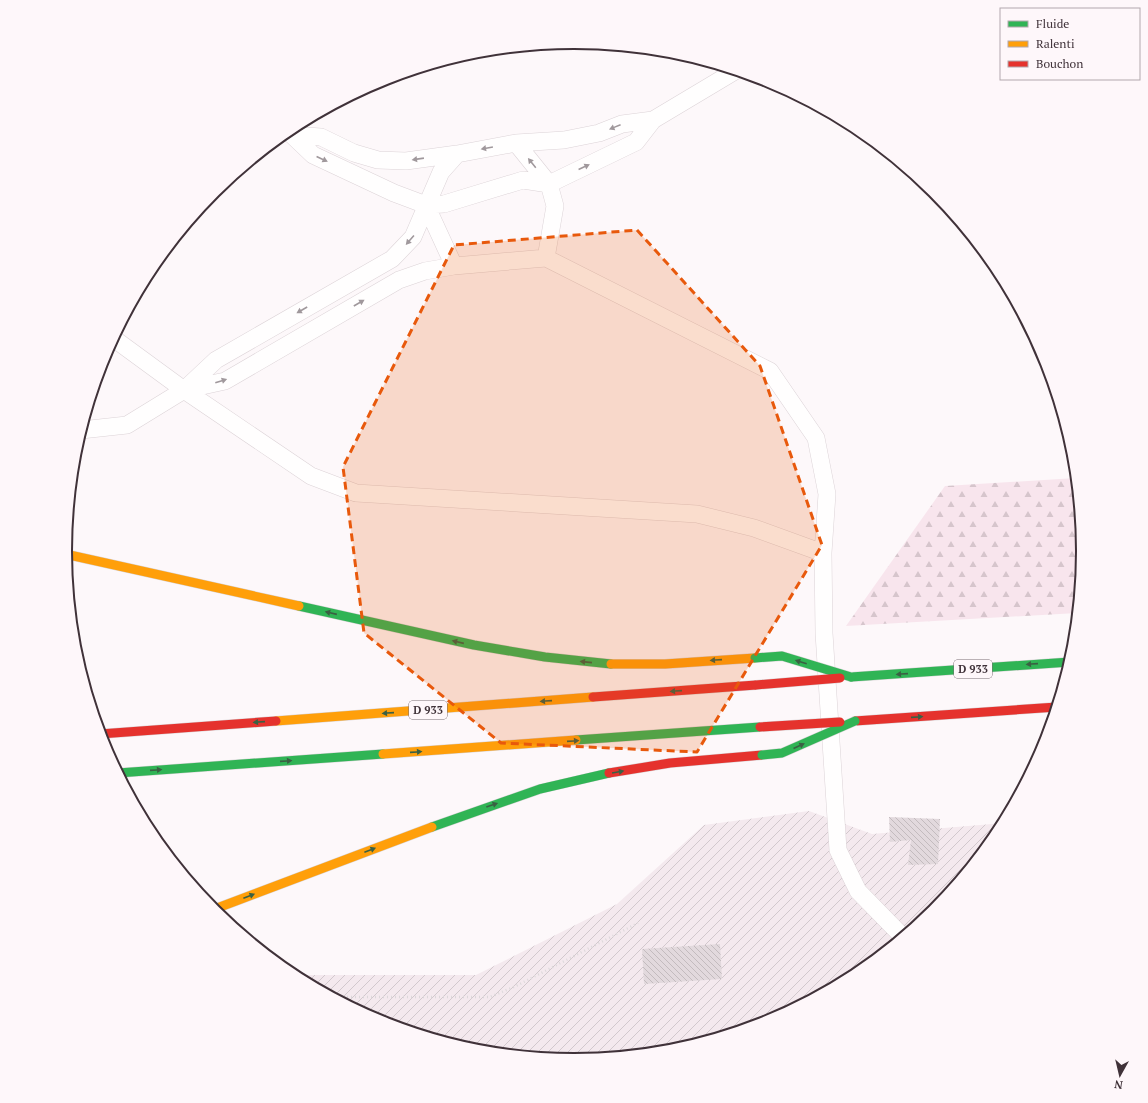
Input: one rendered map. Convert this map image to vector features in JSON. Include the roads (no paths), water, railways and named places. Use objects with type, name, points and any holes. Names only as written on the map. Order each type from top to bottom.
[{"type":"highway","points":[[72,556],[474,645],[545,657],[603,664],[657,664],[782,656],[851,677]]},
{"type":"highway","name":"D 933","points":[[106,734],[851,677],[1064,662]]},
{"type":"highway","points":[[122,773],[1052,706]]},
{"type":"highway","points":[[219,907],[471,812],[540,789],[602,774],[670,763],[782,753],[855,721]]},
{"type":"lane","points":[[292,136],[313,155],[394,192],[426,205],[444,204],[523,180],[549,184],[636,142],[653,120],[729,74]]},
{"type":"lane","points":[[295,134],[321,137],[354,153],[378,160],[406,161],[457,154],[516,143],[564,140],[599,133],[622,124],[653,120]]},
{"type":"lane","points":[[516,143],[549,184],[555,206],[546,258]]},
{"type":"lane","points":[[87,429],[127,425],[184,390],[216,360],[392,258],[414,237],[441,172],[457,154]]},
{"type":"lane","points":[[426,205],[454,266]]},
{"type":"lane","points":[[184,390],[225,380],[399,280],[425,271],[454,266],[546,258],[770,371],[816,438],[827,494],[823,553],[824,633],[838,850],[858,891],[900,933]]},
{"type":"lane","points":[[118,341],[184,390],[311,476],[356,493],[697,514],[754,528],[823,553]]}]
